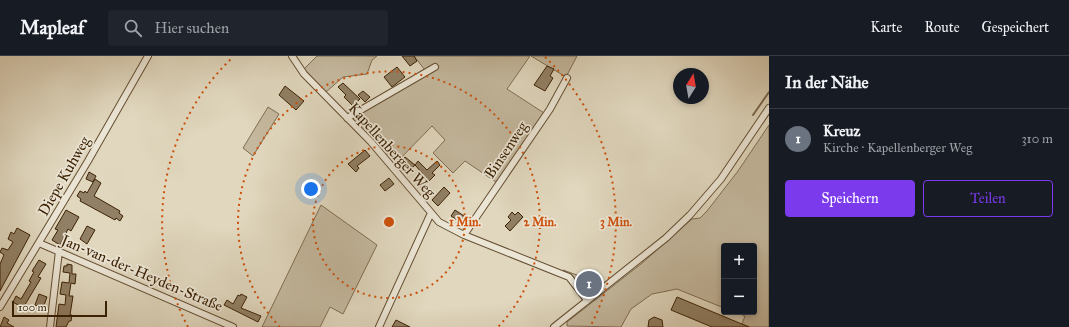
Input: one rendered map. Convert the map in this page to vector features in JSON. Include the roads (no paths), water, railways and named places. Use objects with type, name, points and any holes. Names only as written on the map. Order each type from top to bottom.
[{"type":"street","name":"Diepe Kuhweg","points":[[0,307],[148,56]]},
{"type":"street","name":"Kapellenberger Weg","points":[[292,56],[304,74],[371,142],[439,222],[464,235],[569,276],[587,300]]},
{"type":"street","points":[[347,118],[435,67]]},
{"type":"street","name":"Binsenweg","points":[[464,235],[550,109],[567,78]]},
{"type":"street","points":[[558,326],[587,300],[666,238],[690,215],[721,179],[769,108]]},
{"type":"street","points":[[379,327],[431,214]]},
{"type":"street","name":"Jan-van-der-Heyden-Straße","points":[[39,243],[234,327]]},
{"type":"street","points":[[50,327],[59,251]]},
{"type":"waterway","points":[[753,115],[769,92]]},
{"type":"place","name":"Kreuz","points":[[589,284]]}]
